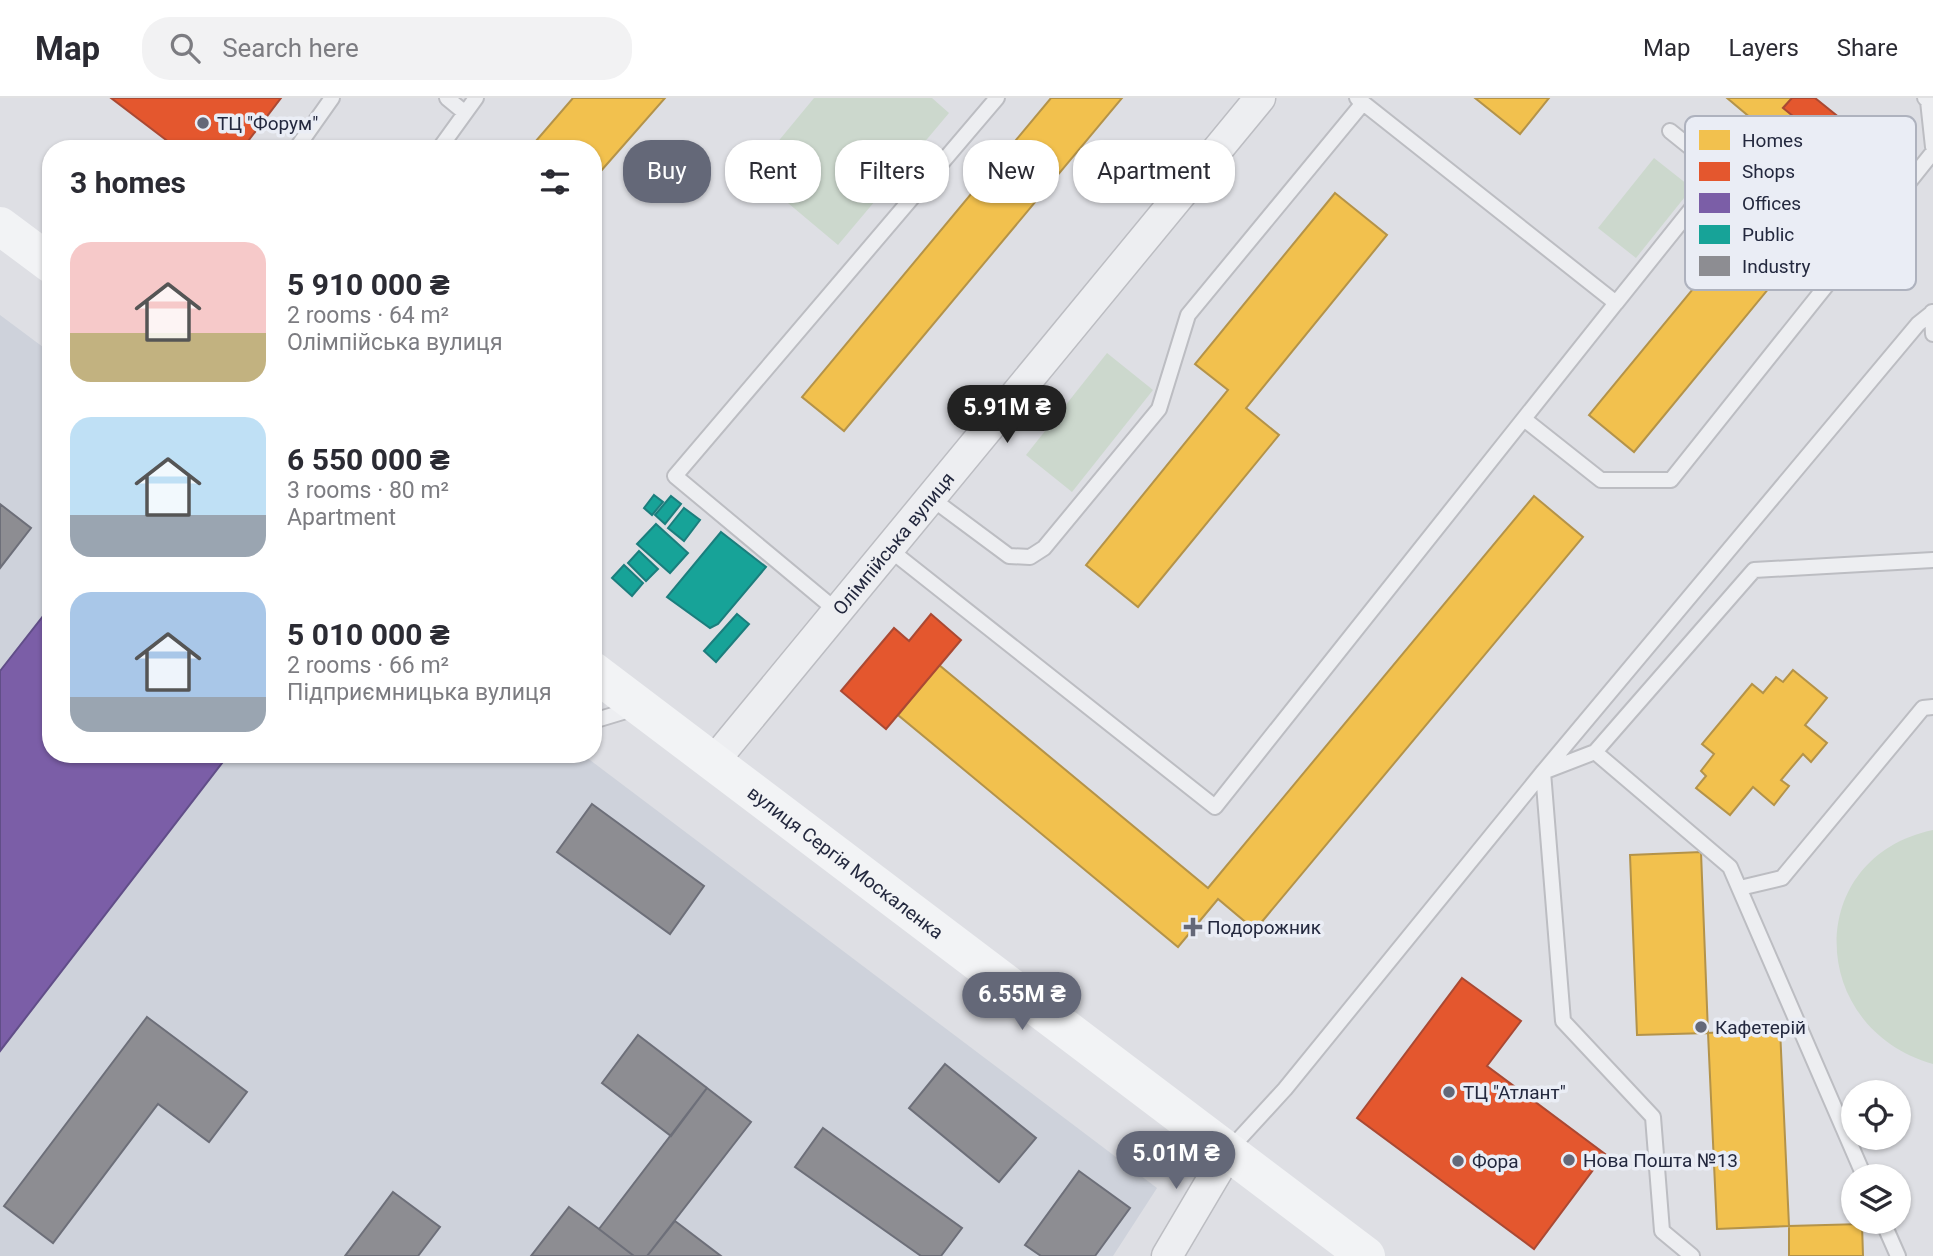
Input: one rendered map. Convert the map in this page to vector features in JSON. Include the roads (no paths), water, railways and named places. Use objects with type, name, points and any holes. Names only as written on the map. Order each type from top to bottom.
[{"type":"main road","points":[[0,226],[42,257]]},
{"type":"main road","name":"вулиця Сергія Москаленка","points":[[602,678],[1366,1256]]},
{"type":"street","name":"Олімпійська вулиця","points":[[714,761],[1260,98]]},
{"type":"street","points":[[1167,1256],[1229,1150]]},
{"type":"lane","points":[[302,140],[332,98]]},
{"type":"lane","points":[[447,98],[464,112]]},
{"type":"lane","points":[[445,140],[476,98]]},
{"type":"lane","points":[[837,611],[675,476],[997,98]]},
{"type":"lane","points":[[1924,98],[1928,101],[1933,147]]},
{"type":"lane","points":[[931,498],[1009,556],[1030,557],[1044,548],[1159,409],[1188,315],[1360,100],[1616,303]]},
{"type":"lane","points":[[1670,131],[1685,143]]},
{"type":"lane","points":[[1916,173],[1933,152]]},
{"type":"lane","points":[[889,549],[1215,807],[1685,217]]},
{"type":"lane","points":[[1524,419],[1601,480],[1671,480],[1823,290]]},
{"type":"lane","points":[[1932,312],[1933,334]]},
{"type":"lane","points":[[1229,1150],[1285,1090],[1543,772],[1918,324],[1932,312]]},
{"type":"lane","points":[[1543,772],[1595,752],[1754,570],[1933,560]]},
{"type":"lane","points":[[602,718],[640,707]]},
{"type":"lane","points":[[1740,888],[1782,878],[1923,708],[1933,707]]},
{"type":"lane","points":[[1595,752],[1730,867],[1859,1164]]},
{"type":"lane","points":[[1543,772],[1563,1021],[1653,1117],[1662,1231],[1692,1256]]},
{"type":"lane","points":[[1888,1234],[1898,1256]]},
{"type":"place","name":"ТЦ \"Форум\"","points":[[203,123]]},
{"type":"place","name":"Подорожник","points":[[1193,927]]},
{"type":"place","name":"Кафетерій","points":[[1701,1027]]},
{"type":"place","name":"ТЦ \"Атлант\"","points":[[1449,1092]]},
{"type":"place","name":"Нова Пошта №13","points":[[1569,1160]]},
{"type":"place","name":"Фора","points":[[1458,1161]]}]
